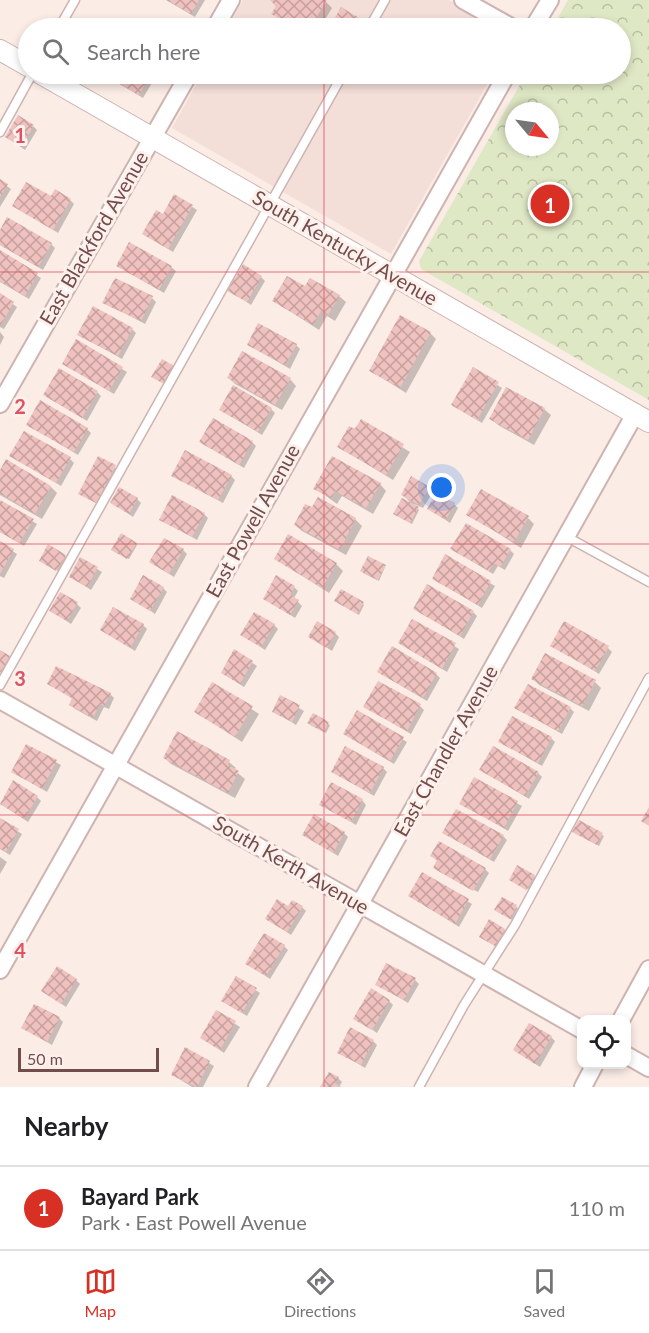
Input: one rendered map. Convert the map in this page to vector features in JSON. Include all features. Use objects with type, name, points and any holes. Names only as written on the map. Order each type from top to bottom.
[{"type":"street","points":[[221,18],[231,0]]},
{"type":"street","points":[[463,0],[495,18]]},
{"type":"street","points":[[539,18],[550,0]]},
{"type":"street","points":[[0,50],[18,60]]},
{"type":"street","name":"South Kentucky Avenue","points":[[59,84],[642,418]]},
{"type":"street","name":"East Blackford Avenue","points":[[0,404],[183,84]]},
{"type":"street","name":"East Powell Avenue","points":[[0,970],[501,84]]},
{"type":"street","name":"East Chandler Avenue","points":[[257,1087],[567,537],[642,418]]},
{"type":"street","name":"South Kerth Avenue","points":[[0,700],[577,1027]]},
{"type":"street","points":[[624,1015],[649,969]]},
{"type":"street","points":[[631,1058],[649,1068]]},
{"type":"street","points":[[583,1087],[594,1069]]},
{"type":"lane","points":[[64,18],[75,0]]},
{"type":"lane","points":[[375,18],[385,0]]},
{"type":"lane","points":[[0,132],[27,84]]},
{"type":"lane","points":[[0,685],[338,84]]},
{"type":"lane","points":[[567,537],[649,582]]},
{"type":"lane","points":[[419,1087],[515,925],[649,678]]},
{"type":"shaded area","points":[[243,0],[449,0],[479,18],[233,18]]},
{"type":"shaded area","points":[[196,84],[487,84],[391,254],[172,128]]},
{"type":"green space","points":[[568,0],[649,0],[649,400],[421,269],[419,261],[505,111],[505,156],[559,156],[559,102],[510,102],[520,84],[631,84],[631,18],[558,18]]},
{"type":"building","points":[[167,0],[199,0],[191,14]]},
{"type":"building","points":[[270,0],[327,0],[316,18],[278,18],[271,14],[276,6]]},
{"type":"building","points":[[341,7],[359,18],[335,18]]},
{"type":"building","points":[[120,84],[145,84],[139,95]]},
{"type":"building","points":[[18,115],[34,125],[21,147],[5,137]]},
{"type":"building","points":[[0,179],[8,184],[0,197]]},
{"type":"building","points":[[26,182],[51,196],[55,189],[71,199],[53,230],[12,206]]},
{"type":"building","points":[[174,194],[193,205],[168,249],[142,234],[156,210],[163,214]]},
{"type":"building","points":[[7,217],[52,243],[38,267],[0,245],[0,230]]},
{"type":"building","points":[[129,242],[172,266],[159,290],[116,266]]},
{"type":"building","points":[[0,250],[38,273],[25,296],[0,281]]},
{"type":"building","points":[[243,264],[262,276],[247,302],[227,291]]},
{"type":"building","points":[[287,276],[305,286],[310,278],[340,295],[328,315],[321,311],[313,325],[272,301]]},
{"type":"building","points":[[115,278],[153,296],[141,321],[102,303]]},
{"type":"building","points":[[0,293],[14,302],[0,326]]},
{"type":"building","points":[[93,306],[133,328],[118,356],[77,335]]},
{"type":"building","points":[[400,315],[431,332],[400,388],[369,371]]},
{"type":"building","points":[[258,323],[297,344],[285,365],[247,345]]},
{"type":"building","points":[[76,339],[123,367],[109,391],[62,364]]},
{"type":"building","points":[[242,351],[291,378],[275,405],[227,378]]},
{"type":"building","points":[[162,359],[174,366],[164,384],[151,377]]},
{"type":"building","points":[[473,367],[499,382],[477,420],[451,405]]},
{"type":"building","points":[[59,368],[98,391],[82,418],[43,395]]},
{"type":"building","points":[[233,385],[272,408],[258,432],[219,410]]},
{"type":"building","points":[[506,387],[545,408],[528,440],[489,419]]},
{"type":"building","points":[[40,400],[88,428],[74,452],[26,425]]},
{"type":"building","points":[[213,418],[253,441],[239,465],[199,442]]},
{"type":"building","points":[[361,419],[404,444],[386,475],[337,447],[349,426],[355,429]]},
{"type":"building","points":[[24,431],[71,457],[56,483],[9,456]]},
{"type":"building","points":[[185,450],[232,475],[218,500],[171,476]]},
{"type":"building","points":[[98,456],[116,465],[96,503],[78,494]]},
{"type":"building","points":[[332,456],[381,483],[366,508],[335,491],[331,498],[313,489]]},
{"type":"building","points":[[6,459],[51,486],[35,514],[0,493],[0,470]]},
{"type":"building","points":[[411,476],[430,487],[419,505],[401,495]]},
{"type":"building","points":[[119,487],[138,498],[129,514],[110,503]]},
{"type":"building","points":[[481,489],[529,516],[514,542],[466,515]]},
{"type":"building","points":[[436,493],[455,503],[446,520],[427,509]]},
{"type":"building","points":[[172,495],[205,513],[192,537],[159,520]]},
{"type":"building","points":[[318,497],[356,518],[340,550],[294,525],[305,504],[312,507]]},
{"type":"building","points":[[402,498],[419,507],[410,523],[393,514]]},
{"type":"building","points":[[0,500],[34,519],[19,543],[0,532]]},
{"type":"building","points":[[466,523],[511,549],[500,567],[494,563],[489,571],[450,549]]},
{"type":"building","points":[[121,533],[137,543],[127,559],[111,550]]},
{"type":"building","points":[[288,534],[337,563],[322,588],[274,559]]},
{"type":"building","points":[[164,538],[184,549],[169,574],[149,562]]},
{"type":"building","points":[[0,541],[14,549],[0,574]]},
{"type":"building","points":[[48,544],[66,555],[56,571],[39,561]]},
{"type":"building","points":[[445,554],[491,581],[478,605],[432,579]]},
{"type":"building","points":[[368,556],[386,565],[378,580],[360,571]]},
{"type":"building","points":[[80,557],[98,567],[87,587],[69,577]]},
{"type":"building","points":[[143,575],[164,587],[150,611],[130,599]]},
{"type":"building","points":[[276,575],[295,586],[290,595],[299,600],[290,615],[263,599]]},
{"type":"building","points":[[427,584],[474,611],[460,636],[413,609]]},
{"type":"building","points":[[341,589],[364,602],[357,614],[334,601]]},
{"type":"building","points":[[60,592],[78,602],[67,621],[49,611]]},
{"type":"building","points":[[113,607],[144,624],[130,648],[100,630]]},
{"type":"building","points":[[254,612],[275,624],[261,647],[240,635]]},
{"type":"building","points":[[412,619],[456,643],[442,669],[398,643]]},
{"type":"building","points":[[317,621],[336,632],[327,648],[308,637]]},
{"type":"building","points":[[564,621],[609,646],[595,671],[550,646]]},
{"type":"building","points":[[392,646],[437,673],[423,698],[377,672]]},
{"type":"building","points":[[234,649],[253,661],[240,684],[221,673]]},
{"type":"building","points":[[0,650],[10,656],[0,673]]},
{"type":"building","points":[[545,653],[596,680],[582,706],[531,679]]},
{"type":"building","points":[[56,666],[111,693],[104,706],[100,704],[93,718],[69,705],[72,698],[47,684]]},
{"type":"building","points":[[378,681],[421,704],[407,731],[363,707]]},
{"type":"building","points":[[212,682],[253,706],[235,737],[194,712]]},
{"type":"building","points":[[528,684],[571,707],[558,731],[514,708]]},
{"type":"building","points":[[280,695],[300,705],[292,722],[272,712]]},
{"type":"building","points":[[357,710],[404,737],[390,761],[343,734]]},
{"type":"building","points":[[313,713],[329,722],[324,732],[307,723]]},
{"type":"building","points":[[512,716],[552,737],[538,763],[498,742]]},
{"type":"building","points":[[177,731],[230,760],[228,765],[239,771],[228,793],[163,758]]},
{"type":"building","points":[[26,744],[57,760],[42,789],[11,772]]},
{"type":"building","points":[[345,746],[384,767],[370,793],[331,772]]},
{"type":"building","points":[[493,746],[539,772],[525,796],[479,770]]},
{"type":"building","points":[[474,777],[518,801],[504,828],[459,804]]},
{"type":"building","points":[[13,780],[38,796],[24,819],[0,804]]},
{"type":"building","points":[[331,782],[363,799],[351,822],[319,805]]},
{"type":"building","points":[[649,807],[649,826],[641,821]]},
{"type":"building","points":[[456,809],[504,835],[490,859],[442,833]]},
{"type":"building","points":[[314,814],[345,832],[333,853],[302,835]]},
{"type":"building","points":[[0,818],[19,829],[6,852],[0,848]]},
{"type":"building","points":[[579,820],[603,833],[597,845],[572,832]]},
{"type":"building","points":[[439,841],[486,868],[473,891],[433,868],[437,860],[430,856]]},
{"type":"building","points":[[517,865],[535,875],[526,890],[509,880]]},
{"type":"building","points":[[422,872],[469,899],[455,924],[408,896]]},
{"type":"building","points":[[502,897],[517,905],[510,919],[494,910]]},
{"type":"building","points":[[277,899],[288,906],[292,900],[303,906],[287,932],[265,919]]},
{"type":"building","points":[[489,919],[505,929],[495,946],[479,937]]},
{"type":"building","points":[[264,933],[285,945],[266,976],[245,964]]},
{"type":"building","points":[[386,963],[416,978],[404,1000],[375,985]]},
{"type":"building","points":[[57,966],[77,979],[61,1004],[41,991]]},
{"type":"building","points":[[236,976],[257,988],[242,1013],[221,1001]]},
{"type":"building","points":[[371,988],[390,1000],[372,1030],[353,1019]]},
{"type":"building","points":[[34,1004],[60,1017],[47,1042],[21,1028]]},
{"type":"building","points":[[216,1010],[236,1021],[220,1050],[200,1038]]},
{"type":"building","points":[[529,1023],[552,1036],[535,1064],[513,1050]]},
{"type":"building","points":[[350,1027],[374,1040],[361,1065],[337,1053]]},
{"type":"building","points":[[185,1047],[210,1061],[197,1087],[171,1075]]},
{"type":"building","points":[[329,1072],[339,1077],[335,1083],[341,1087],[320,1087]]},
{"type":"place","name":"Bayard Park","points":[[550,204]]}]
